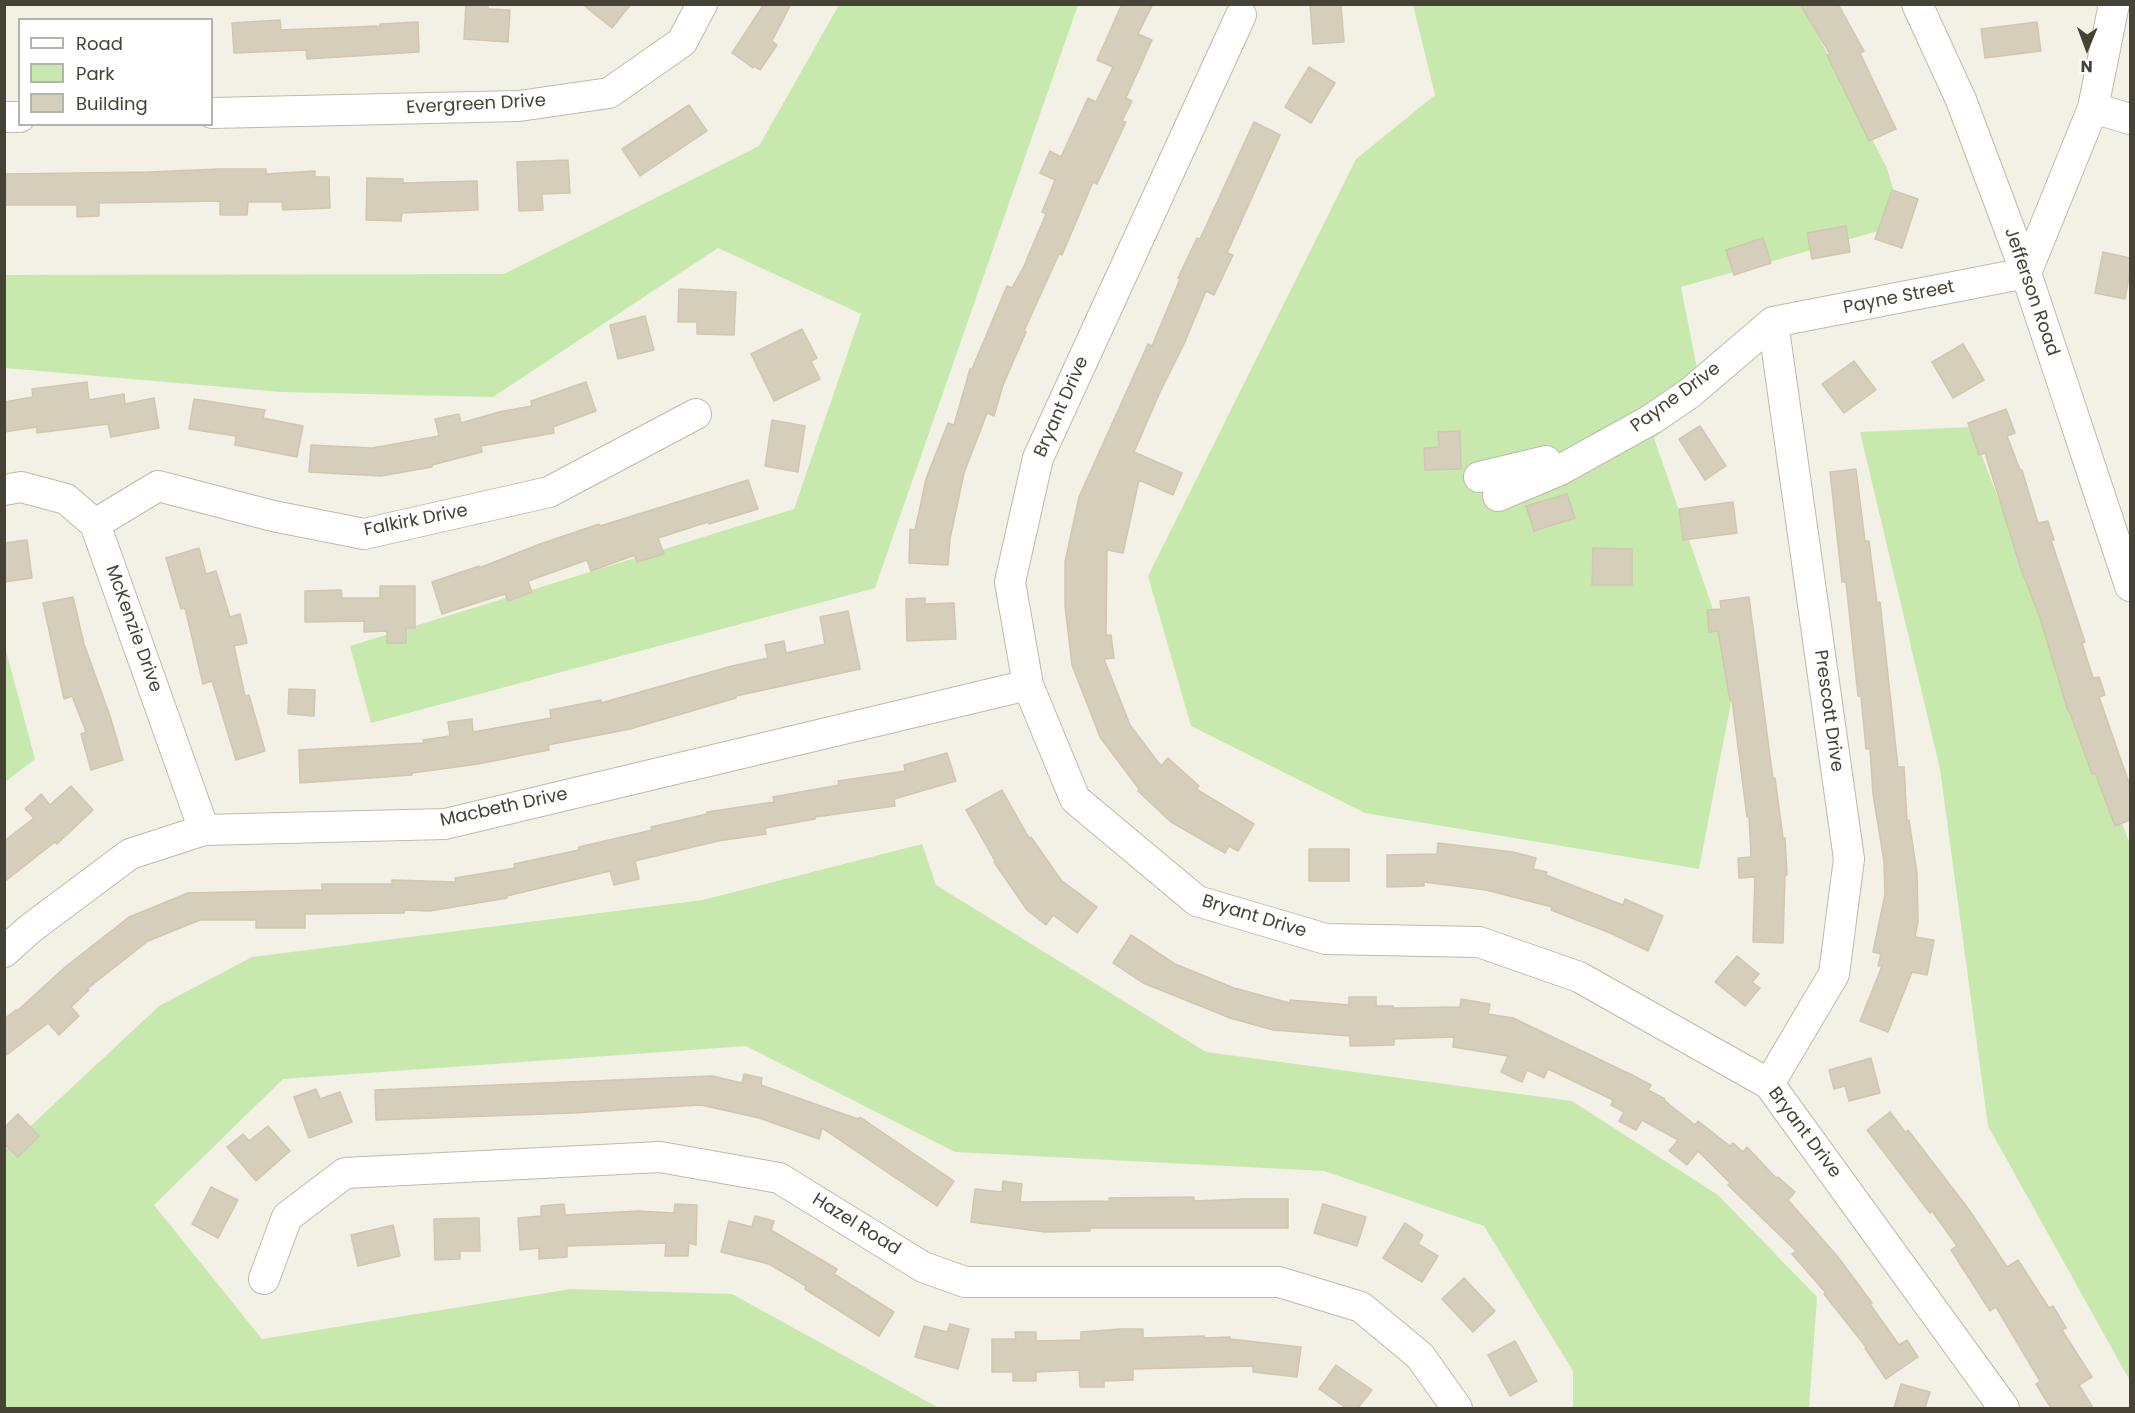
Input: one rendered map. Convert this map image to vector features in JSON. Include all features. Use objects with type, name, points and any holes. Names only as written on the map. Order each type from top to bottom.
[{"type":"street","name":"Evergreen Drive","points":[[213,113],[519,106],[609,93],[682,42],[702,4]]},
{"type":"street","name":"Jefferson Road","points":[[1917,4],[1961,100],[2026,273],[2129,575]]},
{"type":"street","points":[[2026,273],[2093,108],[2114,4]]},
{"type":"street","name":"Bryant Drive","points":[[1241,15],[1038,458],[1010,582],[1028,685],[1076,799],[1197,900],[1326,939],[1479,942],[1579,977],[1769,1084],[2004,1408]]},
{"type":"street","points":[[2093,108],[2130,119]]},
{"type":"street","name":"Payne Street","points":[[1773,322],[2026,273]]},
{"type":"street","name":"Payne Drive","points":[[1488,487],[1573,464],[1652,419],[1690,393],[1773,322]]},
{"type":"street","name":"Prescott Drive","points":[[1769,1084],[1834,974],[1849,859],[1773,322]]},
{"type":"street","name":"Falkirk Drive","points":[[95,524],[158,486],[273,516],[364,534],[549,492],[696,414]]},
{"type":"street","name":"McKenzie Drive","points":[[4,490],[21,487],[66,499],[95,524],[204,830]]},
{"type":"street","name":"Macbeth Drive","points":[[4,952],[31,928],[130,854],[204,830],[445,824],[1028,685]]},
{"type":"street","name":"Hazel Road","points":[[264,1279],[287,1217],[345,1173],[660,1157],[779,1178],[923,1268],[965,1282],[1279,1282],[1361,1307],[1420,1356],[1457,1408]]},
{"type":"green space","points":[[839,5],[1078,5],[875,588],[371,723],[350,646],[794,509],[861,314],[718,248],[493,397],[281,392],[5,368],[4,275],[504,274],[759,146]]},
{"type":"green space","points":[[1413,5],[1802,5],[1887,168],[1903,224],[1681,287],[1703,399],[1654,438],[1736,676],[1699,869],[1365,813],[1191,726],[1148,576],[1356,159],[1435,95]]},
{"type":"green space","points":[[1971,427],[2130,844],[2130,1381],[1988,1126],[1940,769],[1860,432]]},
{"type":"green space","points":[[5,647],[35,759],[4,782]]},
{"type":"green space","points":[[922,844],[936,885],[1206,1052],[1572,1101],[1718,1195],[1817,1297],[1809,1408],[1573,1408],[1573,1371],[1484,1226],[1324,1171],[955,1152],[746,1046],[283,1079],[154,1205],[262,1339],[571,1289],[732,1294],[939,1408],[5,1408],[5,1150],[159,1006],[252,957],[703,900]]},
{"type":"building","points":[[466,4],[488,4],[488,9],[510,10],[508,42],[464,39]]},
{"type":"building","points":[[582,4],[631,4],[612,28]]},
{"type":"building","points":[[764,4],[791,4],[772,41],[777,45],[760,70],[754,66],[753,68],[732,53]]},
{"type":"building","points":[[1122,4],[1153,4],[1138,34],[1152,40],[1126,98],[1132,101],[1122,121],[1126,122],[1097,184],[1093,182],[1062,255],[1059,254],[1024,331],[1026,332],[1003,385],[994,416],[987,413],[964,473],[950,539],[948,565],[909,563],[910,529],[915,530],[926,479],[948,423],[954,425],[970,369],[972,369],[1007,286],[1012,288],[1024,266],[1046,214],[1042,212],[1055,180],[1040,173],[1050,151],[1061,157],[1088,98],[1096,102],[1113,67],[1097,60]]},
{"type":"building","points":[[1310,4],[1341,4],[1344,42],[1313,44]]},
{"type":"building","points":[[1800,4],[1838,4],[1864,51],[1860,53],[1896,129],[1869,141],[1827,55],[1830,54]]},
{"type":"building","points":[[280,20],[281,30],[418,22],[419,52],[307,59],[306,50],[234,53],[232,23]]},
{"type":"building","points":[[2037,22],[2041,51],[1985,58],[1981,29]]},
{"type":"building","points":[[1309,67],[1335,83],[1311,123],[1285,107]]},
{"type":"building","points":[[689,105],[707,131],[640,176],[622,149]]},
{"type":"building","points":[[1254,122],[1280,135],[1227,253],[1233,255],[1214,295],[1206,291],[1134,452],[1182,473],[1173,495],[1139,480],[1123,553],[1107,550],[1106,635],[1111,635],[1114,658],[1104,659],[1130,725],[1161,766],[1168,758],[1199,786],[1196,789],[1254,824],[1238,851],[1229,846],[1225,853],[1171,822],[1138,791],[1139,789],[1100,737],[1072,665],[1065,606],[1065,562],[1079,497],[1148,344],[1152,346],[1180,279],[1178,278],[1197,238],[1200,239]]},
{"type":"building","points":[[568,160],[570,193],[542,194],[543,210],[519,211],[517,162]]},
{"type":"building","points":[[266,169],[266,174],[315,171],[315,177],[329,177],[330,208],[283,210],[282,202],[248,202],[247,215],[220,215],[220,201],[99,203],[99,216],[77,217],[77,205],[6,205],[6,174]]},
{"type":"building","points":[[367,178],[403,179],[403,183],[477,181],[478,210],[402,213],[401,221],[366,220]]},
{"type":"building","points":[[1892,190],[1918,199],[1902,248],[1875,239]]},
{"type":"building","points":[[1846,226],[1850,252],[1812,259],[1807,233]]},
{"type":"building","points":[[1763,238],[1771,263],[1734,275],[1726,250]]},
{"type":"building","points":[[2103,252],[2130,258],[2125,299],[2095,293]]},
{"type":"building","points":[[679,289],[736,292],[734,335],[697,334],[697,322],[678,322]]},
{"type":"building","points":[[645,316],[654,350],[618,359],[610,325]]},
{"type":"building","points":[[802,329],[817,358],[811,361],[820,379],[774,401],[751,354]]},
{"type":"building","points":[[1963,344],[1984,380],[1953,398],[1932,362]]},
{"type":"building","points":[[1854,361],[1876,390],[1844,413],[1822,384]]},
{"type":"building","points":[[87,382],[89,400],[124,394],[125,404],[154,398],[159,428],[111,437],[108,424],[37,433],[37,427],[4,432],[4,402],[33,397],[32,389]]},
{"type":"building","points":[[586,382],[596,411],[553,427],[554,433],[481,446],[482,452],[432,465],[432,467],[381,476],[309,472],[311,445],[372,448],[439,436],[435,419],[459,414],[461,423],[499,412],[532,406],[531,401]]},
{"type":"building","points":[[194,399],[265,410],[263,418],[303,426],[297,457],[235,445],[236,436],[189,429]]},
{"type":"building","points":[[2006,409],[2015,433],[2007,436],[2020,470],[2022,470],[2038,523],[2048,521],[2054,540],[2051,540],[2085,642],[2082,643],[2093,678],[2099,677],[2105,695],[2099,697],[2130,786],[2130,820],[2115,826],[2068,711],[2040,618],[2021,569],[1985,453],[1979,455],[1968,423]]},
{"type":"building","points":[[772,420],[805,426],[798,472],[765,466]]},
{"type":"building","points":[[1700,426],[1726,466],[1705,480],[1679,439]]},
{"type":"building","points":[[1460,431],[1461,469],[1425,470],[1424,448],[1439,447],[1438,432]]},
{"type":"building","points":[[1856,469],[1865,541],[1869,541],[1877,603],[1880,602],[1898,767],[1904,767],[1907,820],[1909,820],[1917,873],[1918,922],[1915,937],[1934,940],[1927,975],[1912,972],[1888,1032],[1860,1021],[1882,966],[1878,966],[1881,954],[1873,952],[1885,894],[1884,862],[1873,794],[1870,749],[1866,749],[1861,696],[1858,696],[1846,582],[1842,582],[1830,472]]},
{"type":"building","points":[[748,480],[758,509],[658,538],[664,554],[637,562],[635,555],[591,571],[587,560],[528,581],[532,592],[508,601],[505,594],[442,614],[432,582],[479,566],[479,568],[599,524],[600,526]]},
{"type":"building","points":[[1567,494],[1575,518],[1534,531],[1526,506]]},
{"type":"building","points":[[1733,502],[1737,533],[1683,540],[1679,509]]},
{"type":"building","points":[[27,540],[32,578],[4,582],[4,543]]},
{"type":"building","points":[[199,548],[206,574],[216,571],[230,617],[240,614],[247,643],[234,646],[245,696],[249,695],[265,751],[236,760],[212,681],[203,684],[185,608],[181,609],[166,558]]},
{"type":"building","points":[[1593,548],[1632,549],[1632,585],[1592,585]]},
{"type":"building","points":[[380,586],[415,586],[415,628],[406,628],[406,643],[387,643],[387,631],[364,632],[364,621],[305,622],[305,591],[341,590],[342,598],[380,598]]},
{"type":"building","points":[[73,597],[84,644],[123,760],[91,770],[81,734],[86,732],[72,696],[64,699],[43,603]]},
{"type":"building","points":[[1749,597],[1773,779],[1775,778],[1783,838],[1785,838],[1787,875],[1785,875],[1783,943],[1753,942],[1755,877],[1739,878],[1738,858],[1751,857],[1749,817],[1747,817],[1732,700],[1730,700],[1718,631],[1709,632],[1707,610],[1721,609],[1720,601]]},
{"type":"building","points":[[925,598],[925,604],[954,603],[956,639],[907,641],[906,599]]},
{"type":"building","points":[[848,611],[860,669],[736,696],[736,698],[630,729],[548,745],[549,750],[478,764],[412,773],[412,775],[300,783],[299,750],[424,743],[423,740],[450,736],[448,722],[472,719],[473,732],[551,718],[550,710],[601,700],[601,703],[768,658],[765,645],[784,641],[786,653],[825,644],[820,617]]},
{"type":"building","points":[[289,689],[315,690],[314,716],[288,714]]},
{"type":"building","points":[[947,753],[956,781],[894,799],[895,806],[815,817],[815,819],[765,828],[766,834],[718,841],[635,861],[639,879],[614,885],[610,871],[507,896],[507,898],[430,911],[305,914],[305,928],[256,928],[256,920],[200,920],[148,941],[87,989],[89,990],[71,1007],[79,1016],[59,1035],[48,1023],[4,1057],[4,1019],[17,1011],[64,968],[129,917],[188,893],[322,890],[322,884],[392,884],[392,880],[456,882],[455,878],[515,868],[514,864],[579,850],[579,847],[652,830],[651,827],[707,814],[707,812],[774,802],[773,797],[839,785],[838,781],[905,771],[904,765]]},
{"type":"building","points":[[71,786],[93,810],[57,844],[55,842],[4,882],[4,841],[34,818],[25,809],[41,794],[50,805]]},
{"type":"building","points":[[1002,790],[1029,838],[1031,837],[1061,880],[1097,907],[1077,933],[1053,915],[1046,925],[1027,910],[994,862],[966,810]]},
{"type":"building","points":[[1438,843],[1513,852],[1536,858],[1533,869],[1547,872],[1546,875],[1623,905],[1625,899],[1663,916],[1648,951],[1551,910],[1552,907],[1486,890],[1424,882],[1424,886],[1387,887],[1387,855],[1437,854]]},
{"type":"building","points":[[1309,849],[1349,849],[1349,881],[1309,881]]},
{"type":"building","points":[[1131,935],[1175,964],[1234,988],[1290,1003],[1290,1000],[1349,1005],[1349,997],[1376,997],[1376,1006],[1393,1006],[1393,1008],[1460,1007],[1461,999],[1490,1004],[1488,1014],[1513,1018],[1651,1085],[1648,1090],[1665,1099],[1695,1125],[1698,1121],[1730,1146],[1733,1143],[1743,1152],[1747,1147],[1776,1178],[1778,1177],[1795,1192],[1788,1200],[1838,1257],[1899,1345],[1907,1340],[1918,1357],[1886,1379],[1866,1347],[1824,1294],[1826,1293],[1792,1254],[1796,1251],[1728,1185],[1730,1183],[1698,1151],[1687,1165],[1669,1151],[1678,1140],[1642,1120],[1636,1130],[1619,1121],[1624,1112],[1611,1105],[1613,1100],[1548,1069],[1544,1078],[1527,1070],[1522,1082],[1501,1072],[1508,1056],[1453,1047],[1454,1037],[1394,1039],[1394,1045],[1350,1046],[1350,1036],[1273,1030],[1230,1018],[1143,983],[1113,963]]},
{"type":"building","points":[[1737,956],[1759,974],[1752,982],[1760,988],[1745,1006],[1715,982]]},
{"type":"building","points":[[1871,1058],[1880,1093],[1849,1101],[1845,1086],[1834,1089],[1829,1070]]},
{"type":"building","points":[[744,1074],[762,1078],[761,1085],[858,1119],[860,1117],[954,1181],[937,1206],[822,1128],[819,1139],[759,1118],[701,1105],[573,1113],[376,1120],[375,1090],[712,1076],[742,1083]]},
{"type":"building","points":[[316,1089],[320,1099],[340,1092],[352,1122],[309,1138],[294,1097]]},
{"type":"building","points":[[1890,1112],[1905,1132],[1908,1130],[1970,1211],[2007,1267],[2018,1260],[2049,1308],[2053,1306],[2066,1328],[2062,1330],[2092,1377],[2079,1385],[2093,1408],[2051,1408],[2036,1384],[2040,1381],[1996,1307],[1990,1311],[1951,1250],[1957,1246],[1867,1130]]},
{"type":"building","points":[[18,1114],[39,1136],[18,1157],[4,1144],[4,1128]]},
{"type":"building","points":[[268,1126],[290,1151],[256,1181],[227,1147],[243,1134],[249,1141]]},
{"type":"building","points":[[1003,1181],[1022,1184],[1020,1202],[1194,1197],[1194,1201],[1288,1199],[1288,1228],[1090,1228],[1090,1231],[1045,1232],[971,1222],[975,1189],[1002,1192]]},
{"type":"building","points":[[211,1187],[238,1200],[218,1238],[192,1224]]},
{"type":"building","points":[[564,1204],[565,1215],[638,1211],[674,1213],[675,1204],[697,1205],[696,1245],[689,1243],[688,1256],[665,1256],[666,1243],[567,1246],[567,1257],[539,1259],[539,1248],[520,1250],[518,1218],[541,1216],[541,1206]]},
{"type":"building","points":[[1323,1204],[1366,1217],[1357,1246],[1314,1233]]},
{"type":"building","points":[[755,1216],[774,1221],[771,1230],[837,1269],[834,1274],[894,1312],[879,1336],[805,1289],[806,1286],[769,1264],[721,1252],[729,1221],[752,1227]]},
{"type":"building","points":[[479,1218],[480,1251],[460,1251],[460,1259],[435,1260],[434,1219]]},
{"type":"building","points":[[1405,1223],[1423,1235],[1418,1244],[1438,1256],[1422,1282],[1383,1258]]},
{"type":"building","points":[[393,1225],[400,1256],[358,1266],[351,1235]]},
{"type":"building","points":[[1464,1278],[1495,1311],[1473,1332],[1442,1299]]},
{"type":"building","points":[[950,1324],[969,1329],[958,1369],[915,1357],[924,1326],[947,1332]]},
{"type":"building","points":[[1143,1329],[1143,1338],[1230,1337],[1230,1339],[1301,1347],[1297,1377],[1253,1372],[1253,1366],[1133,1369],[1133,1380],[1104,1381],[1104,1387],[1080,1387],[1079,1370],[1036,1372],[1036,1381],[1013,1381],[1013,1372],[992,1372],[992,1339],[1016,1339],[1015,1332],[1036,1332],[1036,1341],[1081,1340],[1081,1332]]},
{"type":"building","points":[[1515,1341],[1537,1381],[1510,1396],[1488,1355]]},
{"type":"building","points":[[1336,1365],[1372,1390],[1358,1408],[1346,1408],[1319,1389]]},
{"type":"building","points":[[1901,1384],[1930,1392],[1925,1408],[1894,1408]]}]
